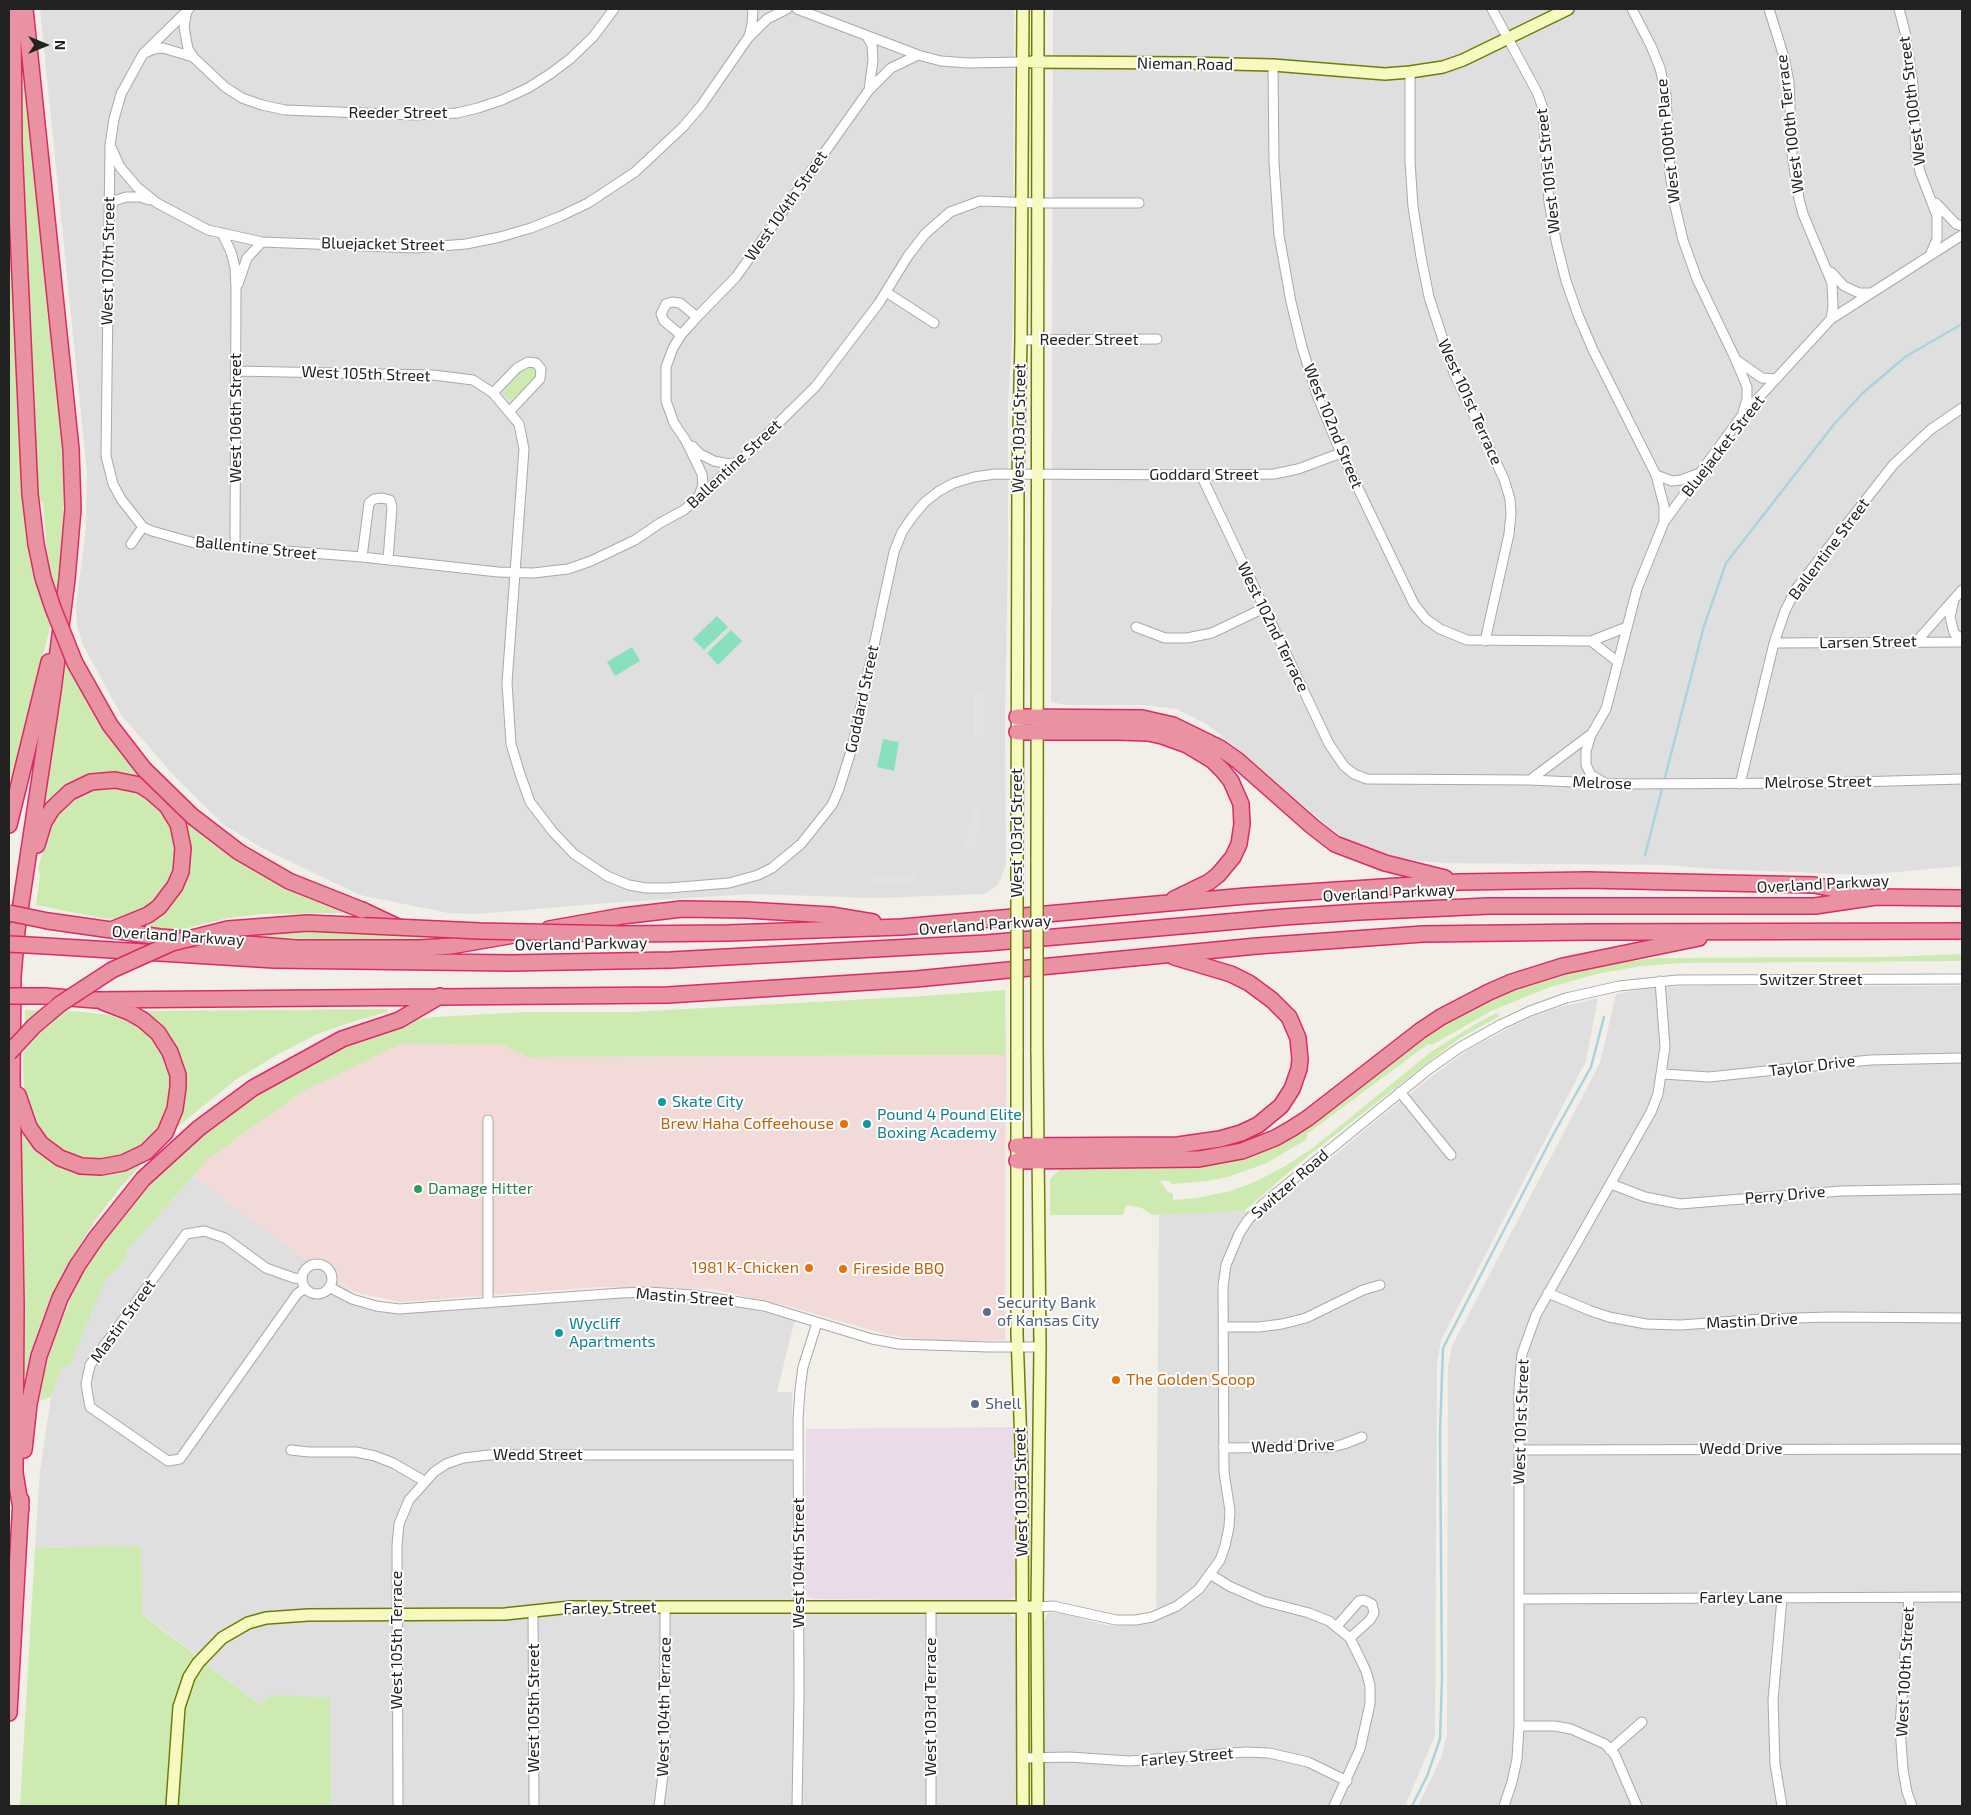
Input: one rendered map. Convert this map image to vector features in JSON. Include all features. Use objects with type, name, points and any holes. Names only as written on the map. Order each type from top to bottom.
[{"type":"highway","points":[[13,9],[14,144],[30,494],[36,544],[43,578],[64,640],[82,678],[110,725],[159,785],[213,834],[265,868],[289,881],[362,910],[398,927]]},
{"type":"highway","points":[[21,1509],[15,1473],[16,1305],[12,1077],[13,976],[17,930],[67,579],[73,509],[71,448],[25,9]]},
{"type":"highway","points":[[9,825],[43,683],[62,614]]},
{"type":"highway","points":[[1017,724],[1142,718],[1173,725],[1220,748],[1237,760],[1335,844],[1385,864],[1459,882]]},
{"type":"highway","points":[[1037,724],[1162,736],[1200,752],[1212,760],[1231,780],[1241,804],[1242,814],[1242,834],[1233,857],[1209,882],[1165,903]]},
{"type":"highway","points":[[24,880],[44,822],[52,809],[70,792],[91,782],[115,780],[140,785],[167,806],[178,824],[184,848],[181,872],[175,886],[159,907],[148,915],[110,931]]},
{"type":"highway","points":[[9,1053],[34,1026],[60,1004],[119,966],[172,943],[228,929],[264,925],[307,923],[623,934],[728,933],[902,927],[1246,896],[1459,882],[1588,880],[1814,885],[1876,897]]},
{"type":"highway","name":"Overland Parkway","points":[[9,944],[274,960],[511,963],[671,960],[986,943],[1250,919],[1359,912],[1489,906],[1814,906],[1876,897],[1962,898]]},
{"type":"highway","points":[[9,913],[110,931],[296,948],[421,948],[474,943],[622,916],[682,909],[746,910],[832,915],[902,927]]},
{"type":"highway","points":[[1037,1153],[1199,1159],[1216,1157],[1250,1148],[1275,1138],[1308,1118],[1396,1047],[1434,1021],[1512,982],[1588,959],[1736,931]]},
{"type":"highway","points":[[9,996],[45,996],[95,1000],[668,995],[916,979],[1165,954],[1349,938],[1423,934],[1962,931]]},
{"type":"highway","points":[[1017,1154],[1178,1145],[1220,1139],[1241,1133],[1258,1125],[1276,1112],[1288,1098],[1299,1069],[1300,1050],[1293,1026],[1281,1008],[1262,992],[1231,974],[1165,954]]},
{"type":"highway","points":[[9,1713],[25,1437],[29,1404],[39,1356],[48,1327],[60,1298],[77,1266],[96,1238],[143,1179],[198,1128],[253,1088],[342,1039],[399,1020],[442,996]]},
{"type":"highway","points":[[12,1077],[23,1114],[34,1135],[41,1144],[60,1158],[81,1166],[102,1167],[123,1163],[146,1152],[165,1132],[171,1122],[178,1099],[175,1063],[158,1033],[143,1020],[129,1012],[95,1000]]},
{"type":"main road","name":"West 103rd Street","points":[[1023,9],[1017,724],[1017,1347],[1022,1473],[1023,1806]]},
{"type":"main road","name":"West 103rd Street","points":[[1038,9],[1036,475],[1037,1153],[1040,1347],[1037,1607],[1038,1806]]},
{"type":"main road","name":"Nieman Road","points":[[1022,62],[1273,65],[1385,74],[1410,72],[1443,67],[1463,60],[1568,9]]},
{"type":"main road","name":"Farley Street","points":[[172,1806],[179,1706],[183,1689],[198,1663],[222,1638],[244,1625],[266,1618],[308,1615],[486,1614],[571,1607],[1037,1607]]},
{"type":"street","name":"Reeder Street","points":[[188,9],[184,27],[188,49],[193,58],[225,88],[242,98],[285,110],[415,115],[457,113],[502,100],[528,88],[570,59],[593,37],[614,9]]},
{"type":"street","name":"West 107th Street","points":[[143,526],[121,499],[113,484],[106,456],[110,145],[114,119],[121,94],[143,54],[188,9]]},
{"type":"street","name":"Bluejacket Street","points":[[748,38],[752,25],[753,9]]},
{"type":"street","name":"Bluejacket Street","points":[[110,145],[120,167],[137,187],[157,203],[208,230],[262,242],[416,248],[500,237],[531,228],[561,216],[614,187],[660,150],[701,106],[748,38],[767,19],[787,9]]},
{"type":"street","name":"Nieman Road","points":[[797,9],[918,55],[941,61],[1022,62]]},
{"type":"street","name":"West 101st Street","points":[[1492,9],[1538,94],[1543,109],[1549,202],[1556,242],[1569,290],[1593,350],[1656,475],[1664,506],[1664,522]]},
{"type":"street","name":"West 100th Place","points":[[1632,9],[1660,68],[1666,95],[1670,174],[1683,240],[1697,280],[1747,387],[1747,399],[1742,417]]},
{"type":"street","name":"West 100th Terrace","points":[[1769,9],[1784,57],[1789,82],[1792,154],[1799,199],[1803,214],[1826,265],[1834,292],[1831,319]]},
{"type":"street","name":"West 100th Street","points":[[1899,9],[1905,32],[1913,85],[1916,153],[1920,172],[1938,216],[1939,226],[1936,246],[1929,255]]},
{"type":"street","name":"West 104th Street","points":[[866,35],[872,45],[873,60],[869,90]]},
{"type":"street","name":"Reeder Street","points":[[143,54],[154,49],[163,48],[193,58]]},
{"type":"street","name":"West 104th Street","points":[[697,500],[703,485],[702,474],[686,441],[674,423],[666,401],[666,367],[673,348],[681,335],[736,277],[869,90],[891,68],[918,55]]},
{"type":"street","name":"West 102nd Street","points":[[1273,65],[1275,190],[1284,265],[1302,347],[1317,395],[1341,452],[1409,596],[1420,612],[1433,624],[1448,633],[1467,640],[1486,641]]},
{"type":"street","name":"West 101st Terrace","points":[[1410,72],[1410,161],[1413,206],[1429,297],[1454,373],[1504,479],[1510,499],[1509,534],[1486,641]]},
{"type":"street","name":"West 100th Street","points":[[1929,192],[1940,210],[1956,224],[1962,226]]},
{"type":"street","name":"Bluejacket Street","points":[[108,212],[114,201],[126,197],[140,197],[157,203]]},
{"type":"street","name":"Ballentine Street","points":[[143,526],[152,531],[198,544],[515,572],[568,570],[635,540],[684,510],[739,462],[816,386],[886,292],[908,256],[925,234],[950,212],[980,201],[1139,203]]},
{"type":"street","name":"West 106th Street","points":[[222,233],[233,260],[236,289],[235,547]]},
{"type":"street","name":"Bluejacket Street","points":[[1605,783],[1591,775],[1586,765],[1586,751],[1591,735],[1606,709],[1644,568],[1664,522],[1742,417],[1831,319],[1962,235]]},
{"type":"street","name":"West 106th Street","points":[[236,289],[247,258],[262,242]]},
{"type":"street","name":"West 100th Terrace","points":[[1826,265],[1844,286],[1859,293],[1869,293]]},
{"type":"street","points":[[886,292],[934,323]]},
{"type":"street","points":[[681,335],[664,321],[661,314],[666,304],[672,302],[680,303],[697,317]]},
{"type":"street","name":"Reeder Street","points":[[1021,340],[1157,339]]},
{"type":"street","name":"West 100th Place","points":[[1735,358],[1762,378],[1776,379]]},
{"type":"street","points":[[493,394],[517,368],[528,362],[536,363],[541,369],[540,379],[509,412]]},
{"type":"street","name":"West 105th Street","points":[[236,371],[434,375],[473,380],[493,394],[519,424],[524,449],[509,646]]},
{"type":"street","name":"Ballentine Street","points":[[1740,784],[1774,643],[1784,611],[1796,589],[1887,473],[1930,430],[1962,408]]},
{"type":"street","points":[[686,441],[700,454],[714,461],[730,464],[739,462]]},
{"type":"street","name":"Goddard Street","points":[[509,646],[506,684],[511,744],[530,802],[552,832],[574,854],[607,876],[628,885],[668,888],[744,881],[772,868],[801,844],[832,805],[852,748],[894,552],[902,532],[925,502],[939,491],[954,483],[974,477],[995,474],[1274,474],[1298,469],[1341,452]]},
{"type":"street","points":[[1656,475],[1672,481],[1681,480],[1700,473]]},
{"type":"street","name":"West 102nd Terrace","points":[[1201,475],[1329,744],[1344,766],[1354,774],[1374,780],[1530,780]]},
{"type":"street","points":[[362,557],[369,503],[374,499],[382,498],[390,500],[392,507],[388,560]]},
{"type":"street","points":[[131,544],[143,526]]},
{"type":"street","points":[[1917,641],[1962,590]]},
{"type":"street","points":[[1954,600],[1950,617],[1954,633],[1962,640]]},
{"type":"street","points":[[1136,626],[1165,638],[1187,638],[1212,633],[1264,608]]},
{"type":"street","points":[[1486,641],[1591,641],[1627,627]]},
{"type":"street","name":"Larsen Street","points":[[1774,643],[1962,640]]},
{"type":"street","points":[[1591,641],[1618,662]]},
{"type":"street","name":"Bluejacket Street","points":[[1530,780],[1591,735]]},
{"type":"street","name":"Melrose Street","points":[[1673,784],[1962,779]]},
{"type":"street","name":"Melrose","points":[[1530,780],[1673,784]]},
{"type":"street","name":"Switzer Street","points":[[1660,981],[1962,979]]},
{"type":"street","name":"West 101st Street","points":[[1504,1806],[1517,1759],[1519,1726],[1519,1389],[1522,1354],[1533,1321],[1651,1112],[1658,1094],[1665,1047],[1660,981]]},
{"type":"street","name":"Switzer Road","points":[[1037,1607],[1053,1606],[1116,1620],[1136,1620],[1152,1617],[1186,1600],[1199,1589],[1220,1560],[1229,1527],[1230,1511],[1224,1472],[1223,1448],[1223,1286],[1226,1265],[1239,1234],[1262,1204],[1400,1092],[1459,1048],[1500,1025],[1530,1011],[1587,992],[1660,981]]},
{"type":"street","name":"Taylor Drive","points":[[1662,1074],[1709,1077],[1870,1060],[1962,1058]]},
{"type":"street","points":[[1400,1092],[1451,1155]]},
{"type":"street","points":[[488,1120],[488,1303]]},
{"type":"street","name":"Perry Drive","points":[[1611,1184],[1645,1197],[1680,1204],[1841,1191],[1962,1189]]},
{"type":"street","name":"Mastin Street","points":[[204,1231],[225,1238],[266,1268],[304,1283],[180,1459],[168,1461],[90,1407],[86,1384],[90,1365],[186,1234],[204,1231]]},
{"type":"street","points":[[319,1264],[328,1269],[330,1273],[330,1287],[322,1293],[313,1293],[304,1283],[306,1270],[310,1266],[319,1264]]},
{"type":"street","points":[[1223,1327],[1260,1327],[1306,1318],[1363,1290],[1380,1285]]},
{"type":"street","name":"Mastin Street","points":[[330,1287],[352,1299],[376,1306],[399,1308],[628,1293],[694,1294],[764,1306],[872,1339],[899,1344],[988,1348],[1040,1347]]},
{"type":"street","name":"Mastin Drive","points":[[1548,1293],[1591,1311],[1646,1324],[1830,1317],[1962,1318]]},
{"type":"street","name":"West 104th Street","points":[[797,1806],[798,1455],[800,1390],[804,1367],[817,1323]]},
{"type":"street","name":"Wedd Drive","points":[[1223,1448],[1332,1447],[1362,1437]]},
{"type":"street","name":"Wedd Drive","points":[[1519,1450],[1962,1448]]},
{"type":"street","points":[[291,1450],[356,1452],[375,1456],[393,1463],[424,1481]]},
{"type":"street","name":"Wedd Street","points":[[424,1481],[446,1464],[472,1456],[798,1455]]},
{"type":"street","name":"West 105th Terrace","points":[[398,1806],[397,1546],[399,1524],[409,1500],[424,1481]]},
{"type":"street","points":[[1210,1574],[1229,1586],[1263,1601],[1309,1613],[1337,1626],[1350,1638],[1366,1671],[1370,1686],[1370,1704],[1360,1749],[1334,1806]]},
{"type":"street","name":"West 100th Street","points":[[1909,1597],[1900,1727],[1903,1770],[1912,1806]]},
{"type":"street","name":"Farley Lane","points":[[1519,1599],[1962,1597]]},
{"type":"street","points":[[1782,1598],[1774,1680],[1773,1732],[1775,1764],[1782,1806]]},
{"type":"street","points":[[1337,1626],[1359,1601],[1364,1600],[1372,1604],[1374,1613],[1370,1620],[1350,1638]]},
{"type":"street","name":"West 104th Terrace","points":[[659,1806],[665,1759],[665,1607]]},
{"type":"street","name":"West 103rd Terrace","points":[[931,1607],[931,1806]]},
{"type":"street","name":"West 105th Street","points":[[533,1610],[534,1806]]},
{"type":"street","points":[[1610,1750],[1642,1722]]},
{"type":"street","points":[[1519,1726],[1555,1726],[1571,1729],[1605,1744],[1615,1755],[1637,1806]]},
{"type":"street","name":"Farley Street","points":[[1023,1758],[1069,1757],[1128,1761],[1246,1752],[1269,1753],[1308,1762],[1347,1781]]},
{"type":"shaded area","points":[[40,9],[1014,9],[1013,322],[1008,404],[1005,719],[1006,865],[998,885],[984,894],[877,898],[752,894],[476,914],[448,913],[360,895],[264,849],[224,825],[177,779],[121,715],[83,645],[77,625],[76,605],[86,528],[87,473]]},
{"type":"shaded area","points":[[1053,9],[1962,9],[1962,866],[1865,875],[1665,865],[1442,863],[1382,857],[1354,844],[1330,828],[1221,735],[1208,725],[1177,709],[1144,705],[1066,705],[1051,702]]},
{"type":"shaded area","points":[[974,692],[983,692],[983,737],[974,737]]},
{"type":"shaded area","points":[[973,809],[982,811],[974,850],[965,848]]},
{"type":"shaded area","points":[[915,875],[915,883],[874,885],[874,877]]},
{"type":"shaded area","points":[[1690,986],[1962,986],[1962,1806],[1418,1806],[1441,1758],[1447,1735],[1448,1368],[1452,1346],[1600,1063],[1616,994],[1651,988]]},
{"type":"shaded area","points":[[1598,998],[1586,1061],[1441,1340],[1437,1364],[1435,1736],[1405,1806],[1044,1806],[1044,1622],[1046,1616],[1048,1613],[1062,1613],[1105,1625],[1118,1626],[1156,1621],[1159,1214],[1244,1211],[1261,1216],[1387,1112],[1471,1048],[1529,1018],[1557,1008]]},
{"type":"shaded area","points":[[402,1042],[503,1045],[530,1057],[1006,1055],[1005,1340],[947,1342],[888,1335],[787,1306],[712,1289],[600,1287],[399,1302],[354,1292],[316,1264],[301,1256],[193,1176],[208,1159],[302,1092]]},
{"type":"shaded area","points":[[193,1176],[301,1256],[316,1264],[374,1309],[413,1312],[635,1295],[725,1304],[795,1319],[777,1392],[792,1392],[793,1612],[1009,1613],[1017,1622],[1020,1806],[331,1806],[331,1800],[260,1705],[142,1613],[141,1546],[35,1548],[40,1471],[51,1397],[61,1368],[106,1279],[126,1257],[126,1252]]},
{"type":"shaded area","points":[[1018,1427],[1018,1590],[1016,1596],[1006,1601],[813,1599],[807,1596],[804,1588],[806,1429]]},
{"type":"green space","points":[[20,73],[24,73],[61,428],[64,480],[63,532],[56,599],[48,569],[43,502],[37,500],[22,175]]},
{"type":"green space","points":[[9,181],[46,609],[51,623],[13,779],[9,779]]},
{"type":"green space","points":[[527,366],[535,367],[537,376],[515,398],[509,399],[504,394],[506,386]]},
{"type":"green space","points":[[717,616],[728,627],[704,650],[693,639]]},
{"type":"green space","points":[[731,630],[742,641],[718,665],[707,653]]},
{"type":"green space","points":[[632,647],[640,661],[615,676],[607,662]]},
{"type":"green space","points":[[64,658],[87,699],[149,784],[90,775],[73,782],[42,806]]},
{"type":"green space","points":[[883,739],[899,742],[894,771],[877,767]]},
{"type":"green space","points":[[103,787],[123,788],[143,794],[159,809],[170,827],[176,845],[175,866],[167,884],[156,900],[137,913],[118,919],[101,918],[36,905],[40,875],[38,868],[51,823],[58,812],[70,801],[88,791]]},
{"type":"green space","points":[[178,812],[353,913],[262,914],[228,918],[172,932],[137,926],[175,895]]},
{"type":"green space","points":[[282,929],[458,937],[432,941],[409,941],[229,936]]},
{"type":"green space","points":[[1962,954],[1962,961],[1680,963],[1642,966],[1601,973],[1550,987],[1491,1011],[1432,1045],[1428,1044],[1307,1134],[1307,1139],[1267,1163],[1228,1177],[1206,1181],[1172,1184],[1169,1181],[1160,1181],[1168,1192],[1173,1194],[1173,1200],[1197,1198],[1230,1191],[1257,1181],[1287,1165],[1314,1147],[1432,1051],[1496,1013],[1500,1016],[1460,1038],[1431,1060],[1303,1160],[1244,1211],[1152,1215],[1142,1208],[1127,1205],[1123,1215],[1050,1215],[1050,1179],[1063,1168],[1189,1168],[1232,1162],[1255,1155],[1277,1145],[1409,1047],[1451,1020],[1492,999],[1532,983],[1565,973],[1656,958],[1886,957]]},
{"type":"green space","points":[[1005,990],[1006,1055],[529,1057],[503,1045],[402,1043],[302,1092],[208,1159],[126,1252],[127,1257],[106,1279],[70,1364],[61,1368],[51,1397],[39,1401],[53,1341],[79,1279],[93,1254],[128,1205],[186,1144],[294,1061],[408,1020],[435,1017],[527,1012],[631,1012]]},
{"type":"green space","points":[[387,1009],[388,1012],[317,1034],[275,1056],[237,1079],[176,1128],[173,1125],[182,1094],[143,1013],[144,1011]]},
{"type":"green space","points":[[25,1010],[74,1011],[109,1015],[130,1022],[145,1032],[158,1045],[168,1066],[171,1089],[168,1108],[160,1125],[146,1141],[131,1151],[112,1159],[92,1160],[69,1155],[52,1145],[38,1131],[24,1098]]},
{"type":"green space","points":[[20,1134],[24,1134],[34,1146],[51,1158],[137,1163],[140,1166],[119,1189],[94,1222],[65,1269],[54,1295],[27,1376],[22,1375]]},
{"type":"green space","points":[[141,1546],[142,1614],[260,1705],[271,1695],[330,1698],[331,1806],[20,1806],[35,1548]]},
{"type":"waterway","points":[[1645,855],[1704,626],[1726,563],[1835,423],[1864,392],[1905,357],[1962,324]]},
{"type":"waterway","points":[[1412,1806],[1427,1776],[1440,1739],[1442,1678],[1440,1432],[1443,1348],[1553,1135],[1591,1067],[1604,1017]]},
{"type":"place","name":"Skate City","points":[[662,1102]]},
{"type":"place","name":"Brew Haha Coffeehouse","points":[[844,1124]]},
{"type":"place","name":"Pound 4 Pound Elite Boxing Academy","points":[[867,1124]]},
{"type":"place","name":"Damage Hitter","points":[[418,1189]]},
{"type":"place","name":"1981 K-Chicken","points":[[809,1268]]},
{"type":"place","name":"Fireside BBQ","points":[[843,1269]]},
{"type":"place","name":"Security Bank of Kansas City","points":[[987,1312]]},
{"type":"place","name":"Wycliff Apartments","points":[[559,1333]]},
{"type":"place","name":"The Golden Scoop","points":[[1116,1380]]},
{"type":"place","name":"Shell","points":[[975,1404]]}]
